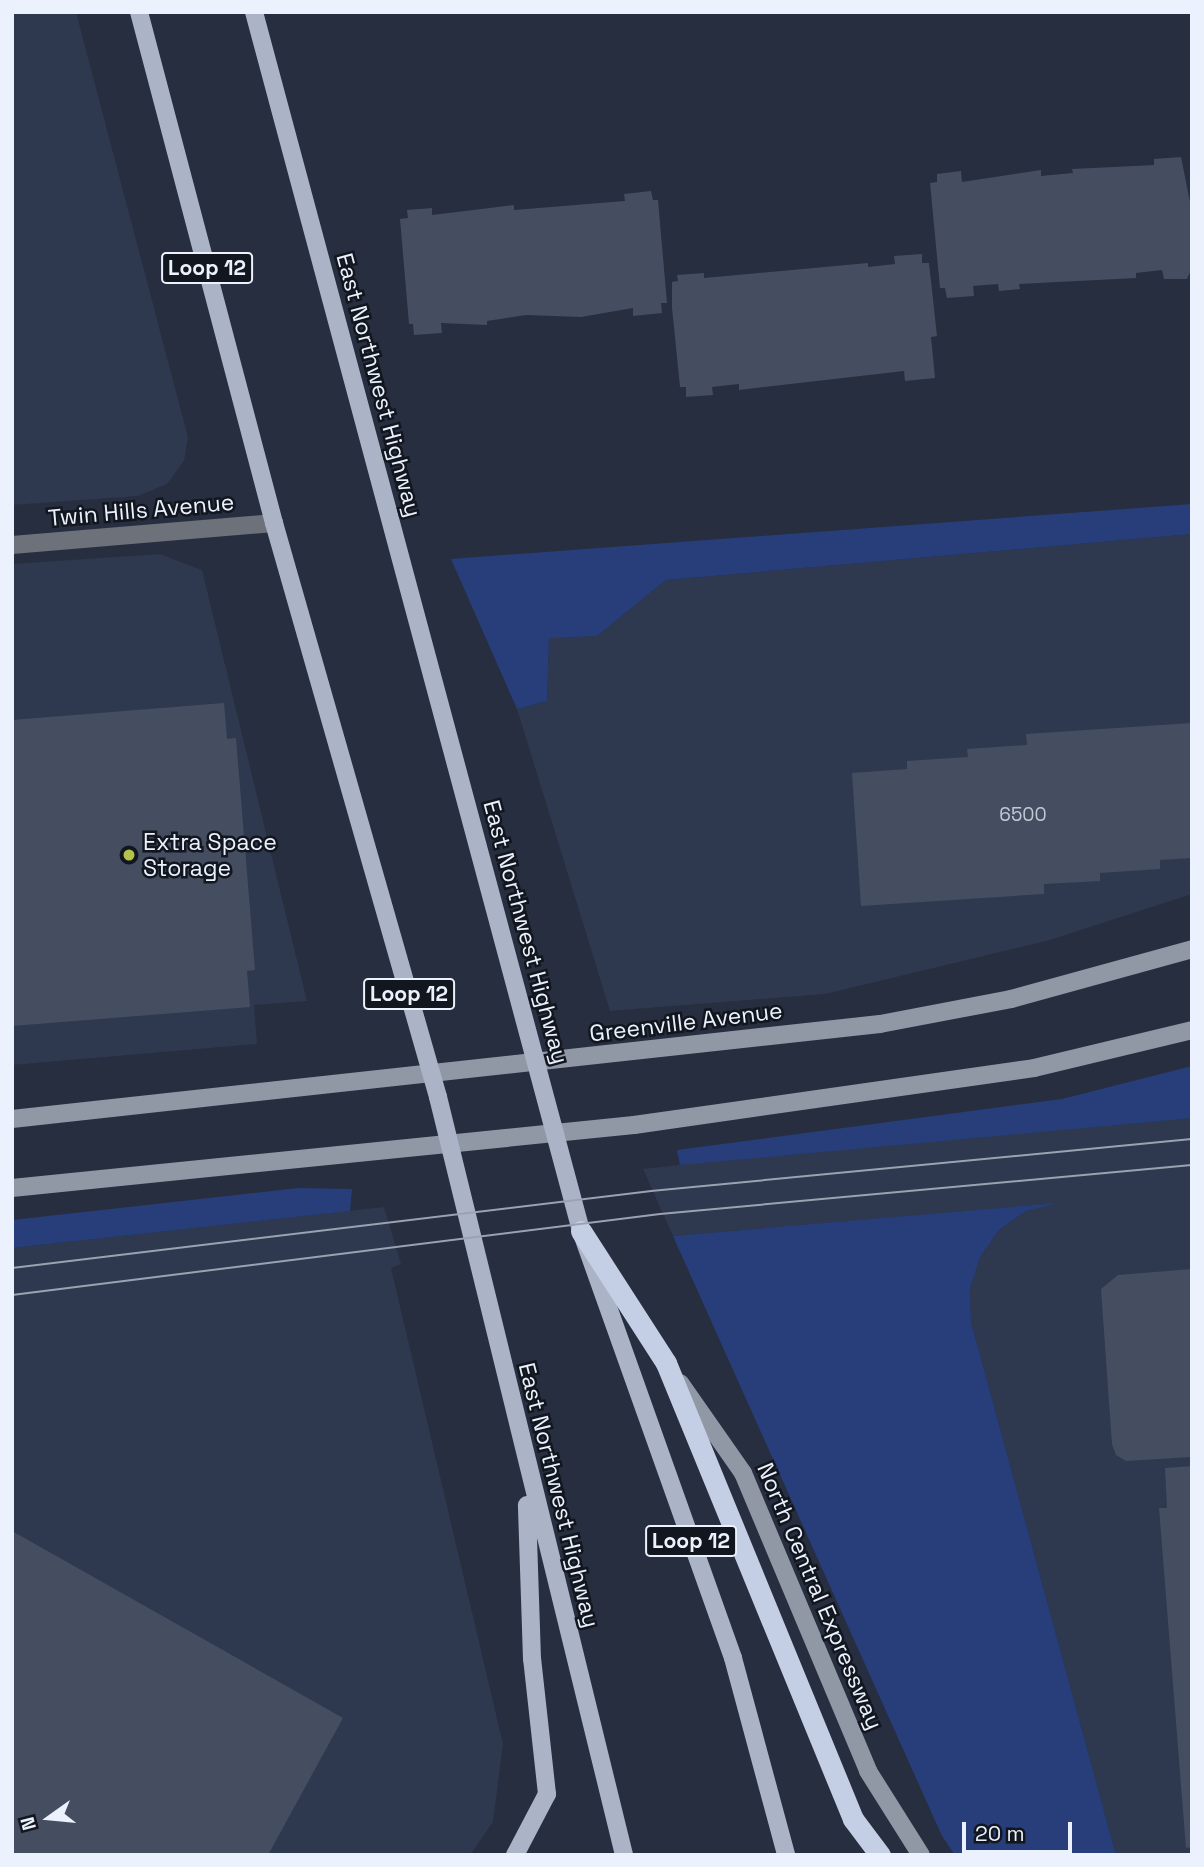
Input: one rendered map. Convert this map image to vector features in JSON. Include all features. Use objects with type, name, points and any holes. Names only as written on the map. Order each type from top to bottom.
[{"type":"highway","points":[[581,1231],[666,1363],[848,1806],[880,1855]]},
{"type":"main road","name":"East Northwest Highway","points":[[139,12],[274,523],[438,1097],[526,1470],[624,1855]]},
{"type":"main road","name":"East Northwest Highway","points":[[254,12],[581,1231],[733,1658],[786,1855]]},
{"type":"main road","name":"Greenville Avenue","points":[[12,1119],[620,1055],[880,1024],[1011,999],[1192,949]]},
{"type":"main road","points":[[12,1188],[634,1125],[1034,1068],[1192,1030]]},
{"type":"main road","name":"North Central Expressway","points":[[666,1363],[743,1473],[868,1771],[921,1855]]},
{"type":"main road","points":[[515,1855],[547,1794],[532,1658],[526,1470]]},
{"type":"street","name":"Twin Hills Avenue","points":[[12,545],[274,523]]},
{"type":"shaded area","points":[[12,12],[76,12],[188,437],[184,461],[167,484],[138,496],[12,505]]},
{"type":"shaded area","points":[[1192,504],[1192,534],[666,580],[597,636],[549,638],[547,701],[517,709],[451,559]]},
{"type":"shaded area","points":[[1192,534],[1192,894],[1050,940],[825,994],[610,1011],[517,709],[547,701],[549,637],[597,636],[666,580]]},
{"type":"shaded area","points":[[160,554],[202,570],[307,1001],[254,1005],[257,1044],[12,1065],[12,564]]},
{"type":"shaded area","points":[[1192,1066],[1192,1118],[680,1165],[677,1150],[1062,1099]]},
{"type":"shaded area","points":[[1192,1117],[1192,1855],[1116,1855],[971,1322],[970,1289],[980,1257],[999,1230],[1026,1211],[1052,1204],[673,1236],[643,1169],[882,1142]]},
{"type":"shaded area","points":[[298,1188],[352,1189],[350,1211],[12,1248],[12,1220]]},
{"type":"shaded area","points":[[1058,1203],[1026,1211],[999,1230],[980,1257],[970,1289],[971,1322],[1116,1855],[955,1855],[942,1836],[673,1236]]},
{"type":"shaded area","points":[[384,1207],[401,1264],[391,1268],[503,1744],[493,1822],[470,1855],[12,1855],[12,1248]]},
{"type":"building","points":[[1181,157],[1192,212],[1192,268],[1187,279],[1164,279],[1162,270],[1136,273],[1136,278],[1019,284],[1020,289],[999,291],[998,284],[973,286],[974,296],[947,298],[945,288],[940,288],[930,183],[937,182],[937,174],[961,171],[962,182],[1041,170],[1041,176],[1073,173],[1072,169],[1154,165],[1154,159]]},
{"type":"building","points":[[651,191],[653,200],[658,200],[667,303],[661,303],[662,313],[633,316],[633,308],[581,317],[526,315],[487,321],[487,325],[441,323],[442,333],[414,335],[413,324],[409,324],[400,219],[408,218],[407,210],[432,208],[432,215],[514,205],[514,210],[625,201],[624,194]]},
{"type":"building","points":[[922,254],[922,263],[929,263],[937,336],[931,337],[935,378],[905,381],[904,371],[739,390],[739,384],[712,387],[713,395],[686,397],[686,387],[680,387],[672,308],[672,282],[678,281],[677,275],[704,273],[704,278],[868,263],[868,267],[895,264],[894,256]]},
{"type":"building","name":"Extra Space Storage","points":[[224,703],[227,739],[236,738],[255,970],[247,971],[250,1007],[12,1026],[12,720]]},
{"type":"building","points":[[1192,723],[1192,858],[1160,860],[1160,869],[1100,873],[1100,881],[1044,884],[1044,894],[861,906],[852,773],[907,769],[907,761],[968,757],[967,749],[1027,745],[1026,734]]},
{"type":"building","points":[[1192,1269],[1192,1457],[1126,1461],[1116,1455],[1112,1444],[1101,1289],[1118,1275]]},
{"type":"building","points":[[1192,1466],[1192,1847],[1186,1848],[1159,1508],[1167,1508],[1165,1468]]},
{"type":"building","points":[[12,1531],[343,1718],[268,1855],[12,1855]]},
{"type":"tram line","points":[[12,1268],[651,1191],[1192,1139]]},
{"type":"tram line","points":[[12,1295],[660,1214],[1192,1165]]},
{"type":"place","name":"Extra Space Storage","points":[[129,855]]}]
